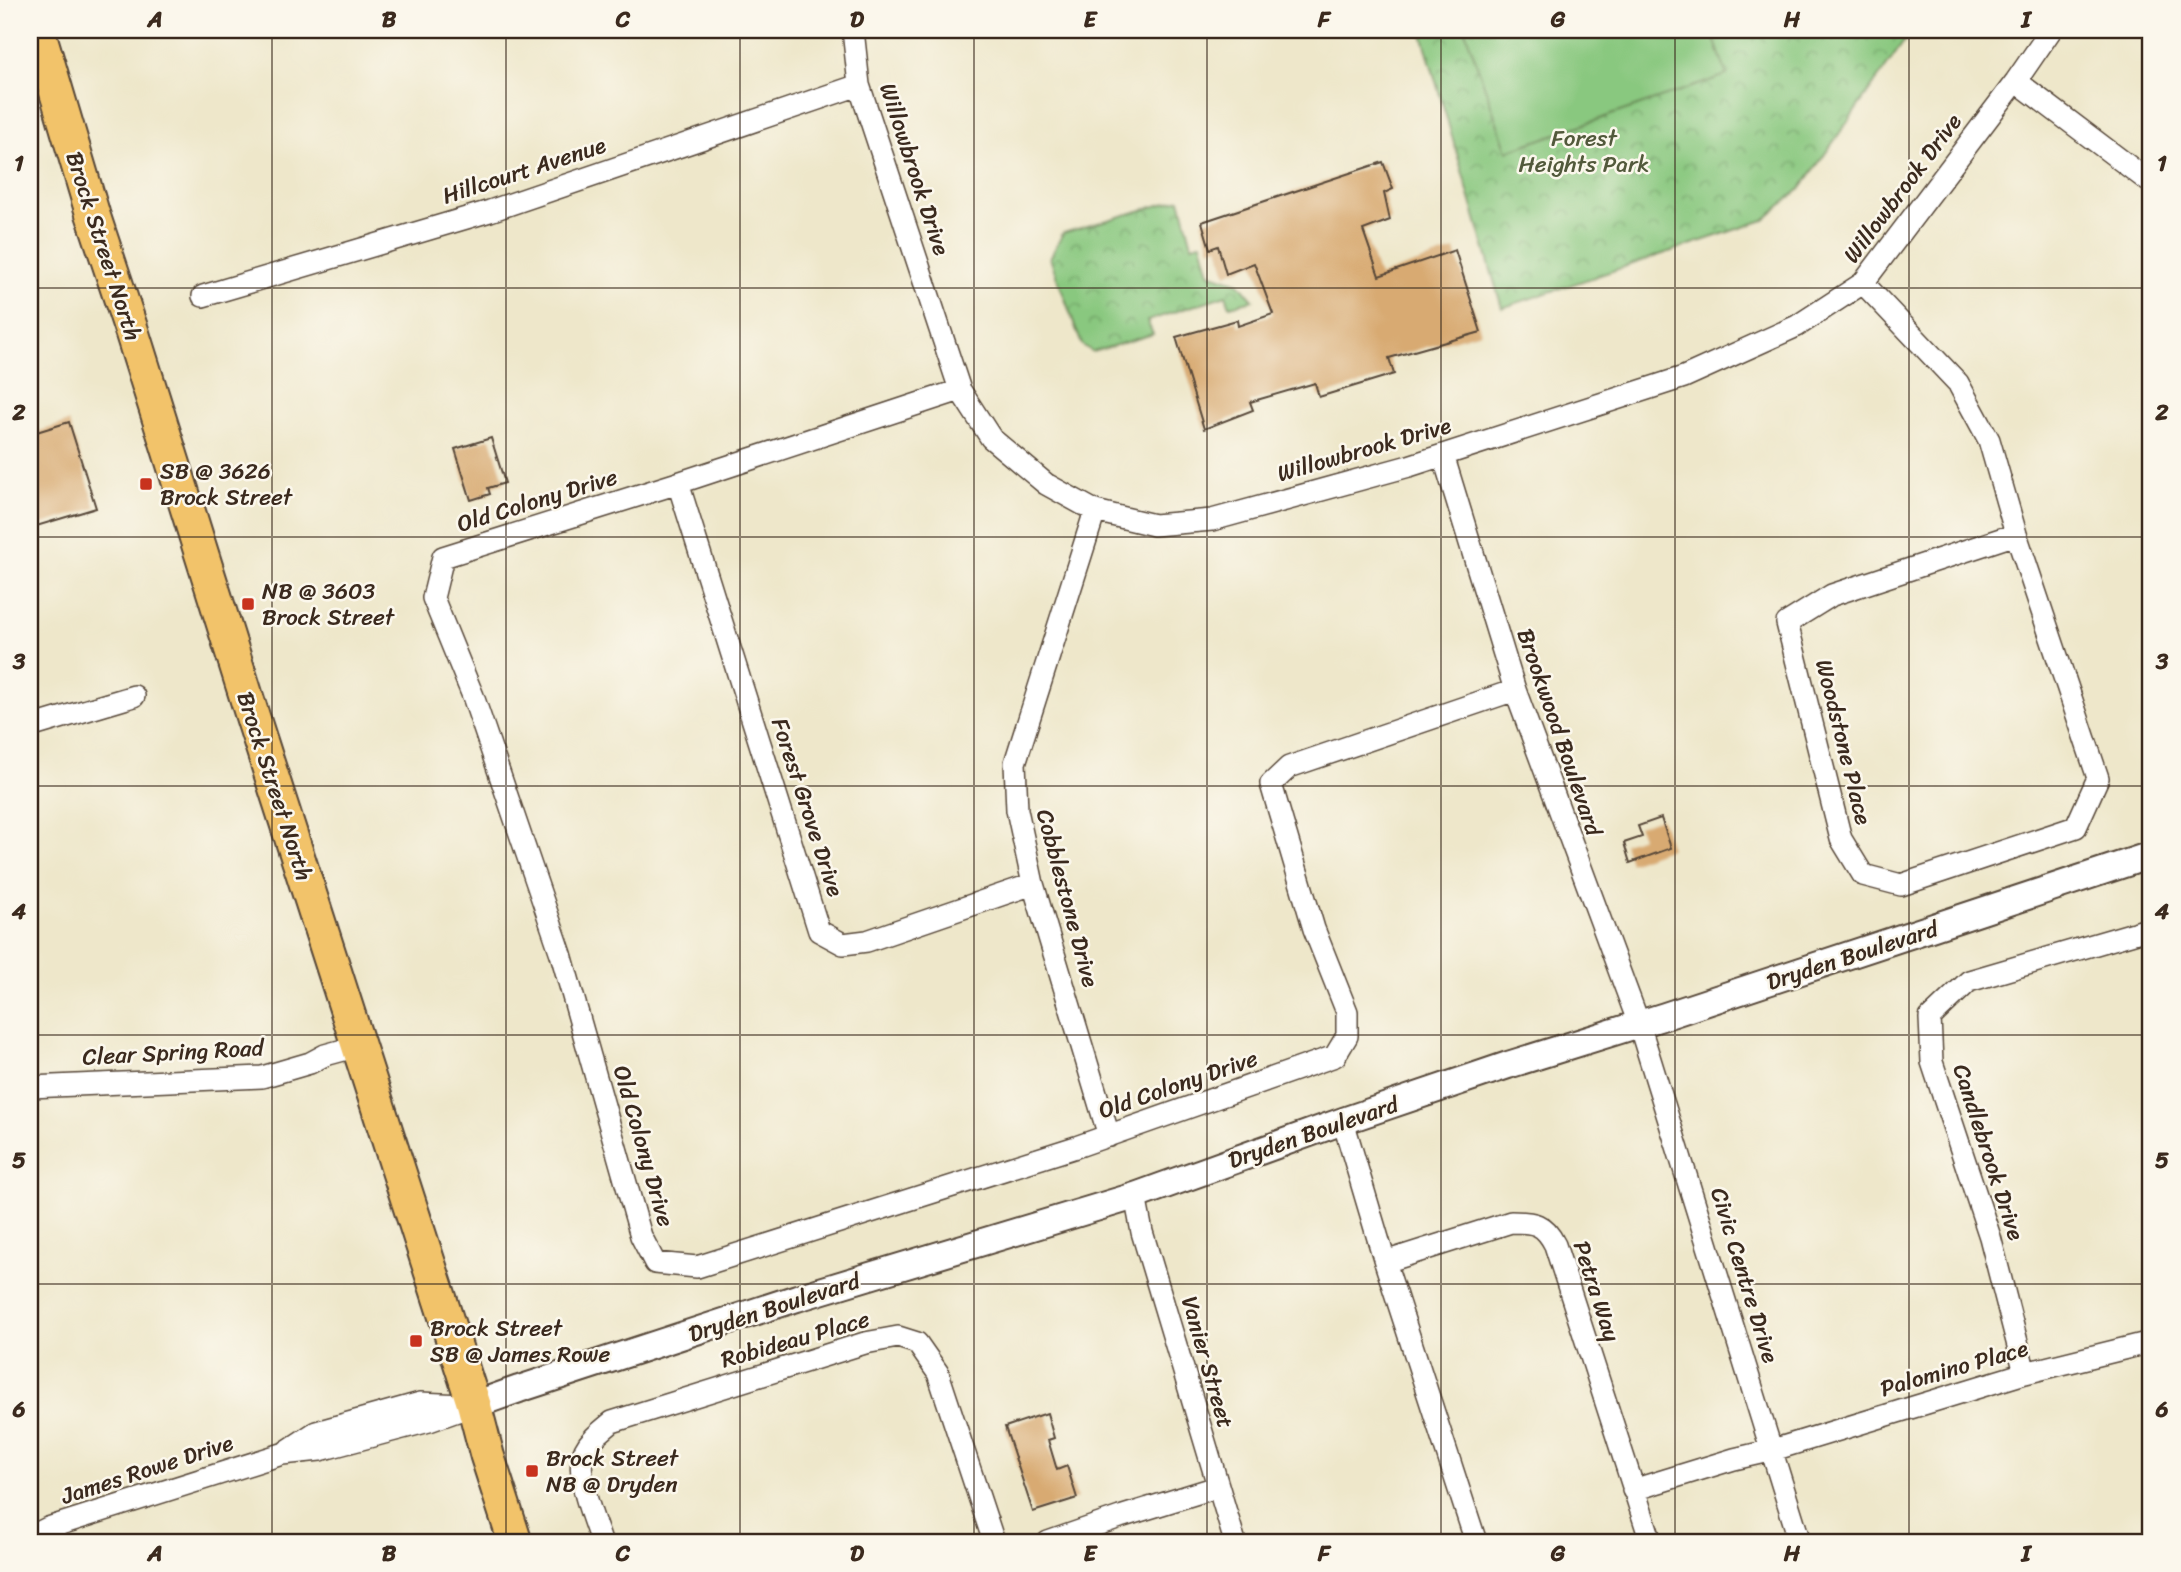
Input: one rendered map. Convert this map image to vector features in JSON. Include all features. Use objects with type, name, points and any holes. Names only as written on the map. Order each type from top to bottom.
[{"type":"main road","name":"Brock Street North","points":[[38,30],[93,215],[474,1405],[486,1455],[515,1542]]},
{"type":"street","name":"Willowbrook Drive","points":[[853,30],[859,85],[960,390],[991,438],[1046,484],[1095,512],[1154,524],[1212,520],[1443,454],[1684,377],[1797,326],[1863,283],[2051,30]]},
{"type":"street","points":[[2015,81],[2151,183]]},
{"type":"street","name":"Hillcourt Avenue","points":[[203,296],[490,211],[859,85]]},
{"type":"street","name":"Woodstone Place","points":[[1863,283],[1958,383],[1989,439],[2016,534],[2098,778],[2076,827],[1901,885],[1863,875],[1841,839],[1787,623],[1832,594],[2016,534]]},
{"type":"street","name":"Old Colony Drive","points":[[960,390],[443,557],[433,598],[473,696],[561,954],[641,1236],[655,1263],[696,1267],[1109,1136],[1335,1056],[1347,1036],[1347,1012],[1314,929],[1271,783],[1289,766],[1515,690]]},
{"type":"street","name":"Brookwood Boulevard","points":[[1443,454],[1515,690],[1639,1024]]},
{"type":"street","name":"Forest Grove Drive","points":[[678,483],[820,931],[843,944],[867,942],[1033,884]]},
{"type":"street","name":"Cobblestone Drive","points":[[1095,512],[1015,763],[1017,810],[1033,884],[1109,1136]]},
{"type":"street","points":[[30,727],[134,696]]},
{"type":"street","name":"Dryden Boulevard","points":[[474,1405],[797,1298],[1135,1196],[1508,1065],[2151,855]]},
{"type":"street","name":"Candlebrook Drive","points":[[2025,1373],[1990,1237],[1932,1062],[1930,1018],[1969,981],[2151,928]]},
{"type":"street","name":"Civic Centre Drive","points":[[1639,1024],[1800,1542]]},
{"type":"street","name":"Clear Spring Road","points":[[30,1087],[262,1076],[358,1046]]},
{"type":"street","points":[[1343,1121],[1385,1262],[1476,1542]]},
{"type":"street","name":"Vanier Street","points":[[1135,1196],[1142,1231],[1235,1542]]},
{"type":"street","name":"Petra Way","points":[[1385,1262],[1511,1222],[1530,1222],[1548,1232],[1555,1245],[1651,1542]]},
{"type":"street","name":"Robideau Place","points":[[601,1542],[581,1468],[584,1451],[593,1438],[612,1422],[865,1343],[898,1337],[917,1343],[938,1373],[994,1542]]},
{"type":"street","name":"Palomino Place","points":[[1773,1450],[2025,1373],[2151,1342]]},
{"type":"street","name":"James Rowe Drive","points":[[30,1537],[48,1528],[282,1454],[320,1450],[429,1422],[474,1405]]},
{"type":"street","points":[[1633,1490],[1773,1450]]},
{"type":"street","points":[[1048,1542],[1217,1487]]},
{"type":"green space","name":"Forest Heights Park","points":[[1421,30],[1912,30],[1801,188],[1764,220],[1502,308]]},
{"type":"green space","points":[[1465,30],[1711,30],[1727,75],[1507,151]]},
{"type":"green space","points":[[1180,199],[1192,245],[1201,243],[1209,273],[1239,283],[1253,300],[1230,306],[1226,295],[1147,321],[1153,334],[1093,352],[1082,345],[1050,258],[1063,233]]},
{"type":"building","points":[[1383,162],[1393,189],[1384,193],[1390,220],[1363,230],[1379,276],[1455,250],[1481,332],[1389,358],[1394,374],[1319,397],[1315,383],[1250,402],[1253,410],[1204,429],[1176,337],[1237,320],[1238,326],[1273,314],[1254,263],[1226,274],[1218,246],[1210,249],[1202,222]]},
{"type":"building","points":[[69,422],[96,508],[30,528],[30,434]]},
{"type":"building","points":[[491,438],[505,483],[488,488],[490,494],[471,500],[455,449]]},
{"type":"building","points":[[1661,818],[1671,848],[1630,863],[1624,843],[1642,837],[1638,826]]},
{"type":"building","points":[[1047,1413],[1054,1438],[1048,1440],[1057,1470],[1067,1466],[1077,1498],[1033,1512],[1005,1427]]},
{"type":"place","name":"SB @ 3626 Brock Street","points":[[146,484]]},
{"type":"place","name":"NB @ 3603 Brock Street","points":[[248,604]]},
{"type":"place","name":"Brock Street SB @ James Rowe","points":[[416,1341]]},
{"type":"place","name":"Brock Street NB @ Dryden","points":[[532,1471]]}]
